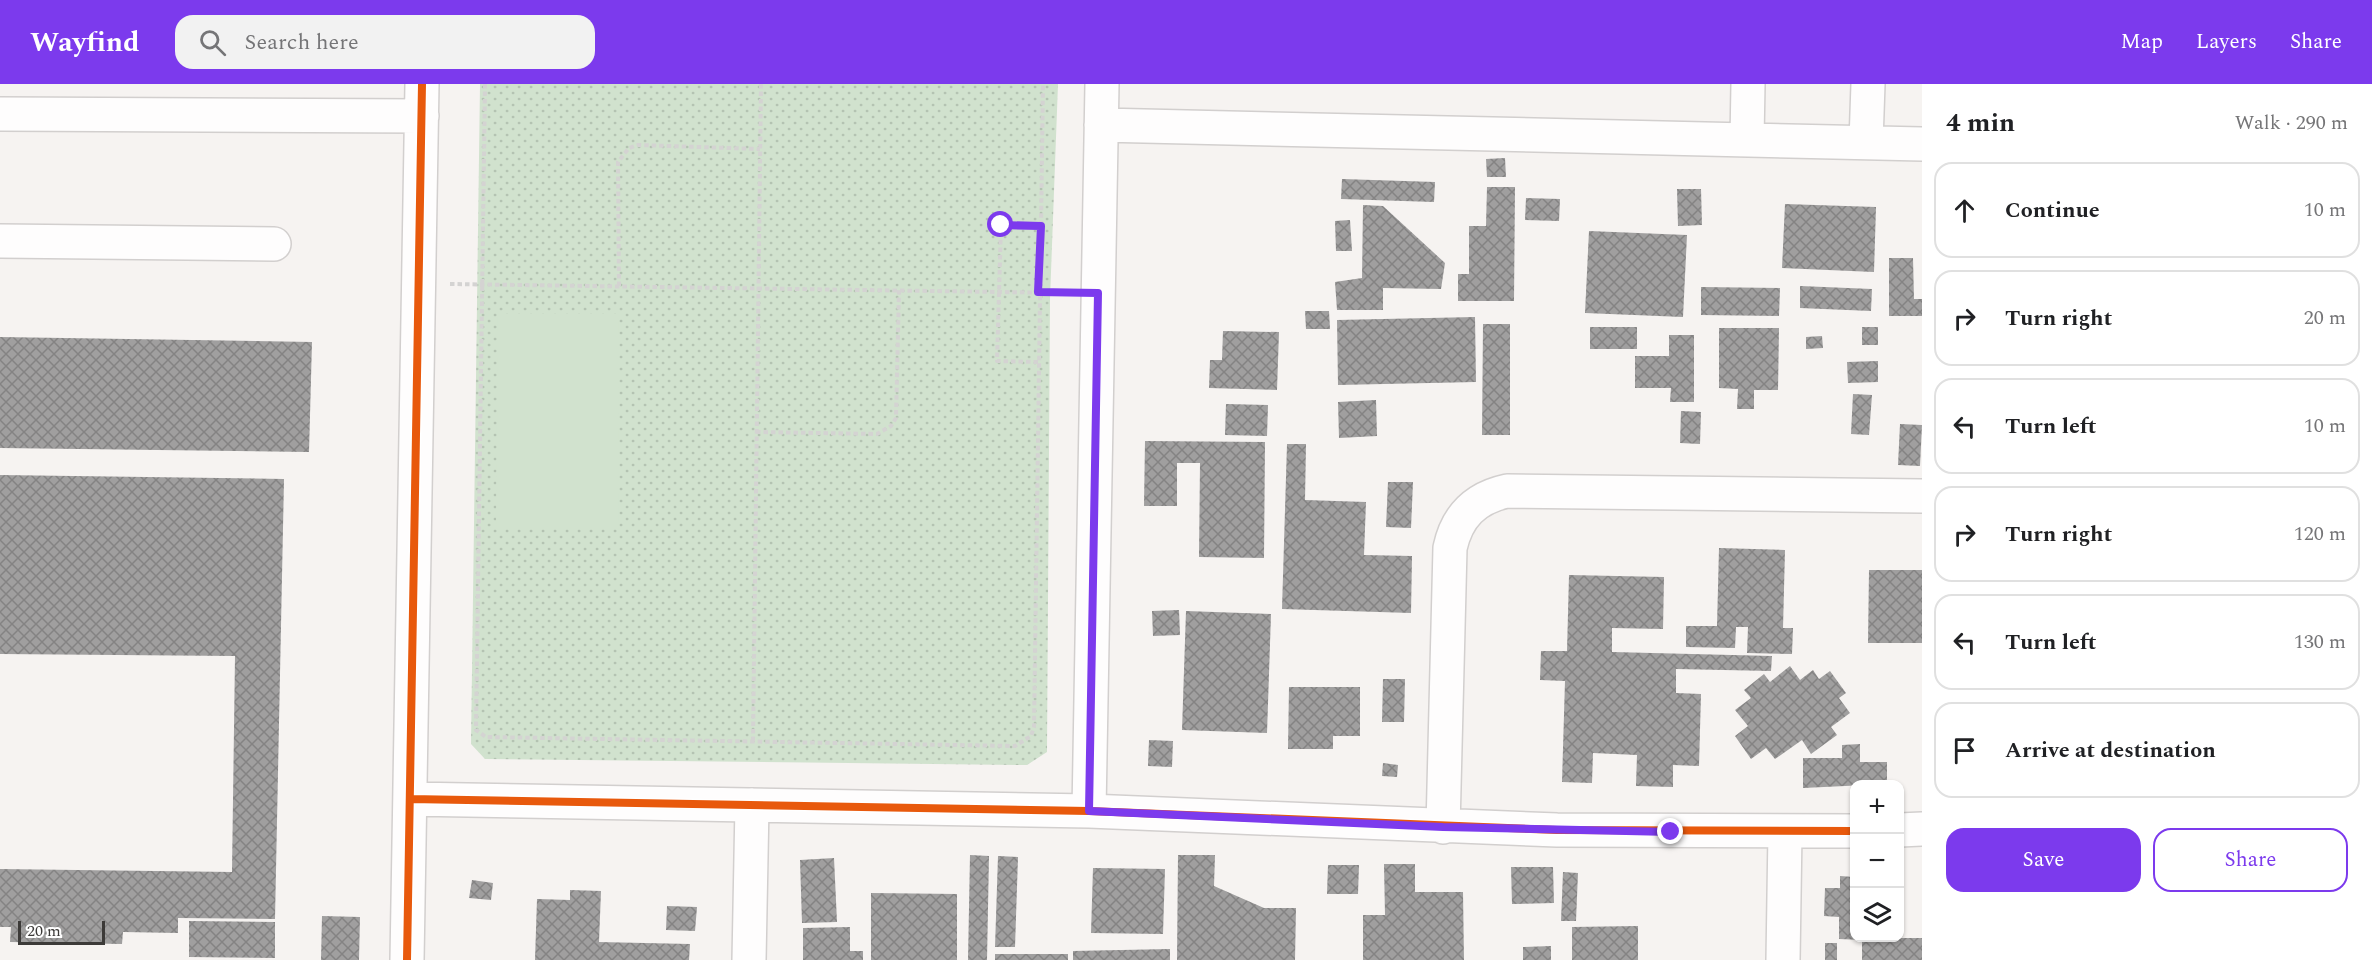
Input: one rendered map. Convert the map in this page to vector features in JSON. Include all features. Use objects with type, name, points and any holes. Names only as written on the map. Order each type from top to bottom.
[{"type":"street","points":[[1089,811],[1102,84]]},
{"type":"street","points":[[1747,140],[1748,84]]},
{"type":"street","points":[[1866,142],[1868,84]]},
{"type":"street","points":[[0,114],[422,100],[407,960]]},
{"type":"street","points":[[1101,125],[1922,144]]},
{"type":"street","points":[[0,241],[274,244]]},
{"type":"street","points":[[1443,827],[1450,548],[1454,531],[1462,516],[1475,503],[1490,494],[1507,491],[1922,496]]},
{"type":"street","points":[[410,799],[1089,811],[1443,827],[1850,831]]},
{"type":"street","points":[[749,960],[752,805]]},
{"type":"street","points":[[1904,830],[1922,829]]},
{"type":"street","points":[[1783,960],[1785,832]]},
{"type":"path","points":[[485,84],[476,730],[486,737],[1015,746],[1031,736],[1034,727],[1038,292],[1043,84]]},
{"type":"path","points":[[753,741],[761,84]]},
{"type":"path","points":[[619,286],[618,162],[622,155],[638,144],[760,149]]},
{"type":"path","points":[[1038,362],[997,361],[1001,225],[1041,226]]},
{"type":"path","points":[[419,284],[1098,293]]},
{"type":"path","points":[[756,432],[877,434],[891,426],[896,418],[899,290]]},
{"type":"green space","points":[[480,84],[1058,84],[1050,299],[1047,752],[1027,765],[485,759],[471,744]]},
{"type":"green space","points":[[498,314],[619,314],[618,528],[496,528]]},
{"type":"building","points":[[1505,158],[1506,177],[1487,177],[1486,159]]},
{"type":"building","points":[[1342,179],[1435,182],[1434,202],[1341,199]]},
{"type":"building","points":[[1487,187],[1515,187],[1514,301],[1458,301],[1458,274],[1469,274],[1469,226],[1486,226]]},
{"type":"building","points":[[1677,189],[1701,189],[1702,225],[1678,226]]},
{"type":"building","points":[[1526,198],[1560,199],[1559,221],[1525,220]]},
{"type":"building","points":[[1785,204],[1876,207],[1874,272],[1782,268]]},
{"type":"building","points":[[1363,205],[1383,206],[1445,263],[1441,289],[1383,288],[1383,310],[1337,310],[1335,282],[1362,278]]},
{"type":"building","points":[[1350,220],[1352,251],[1336,251],[1335,221]]},
{"type":"building","points":[[1589,231],[1687,235],[1683,317],[1585,313]]},
{"type":"building","points":[[1889,258],[1913,258],[1914,299],[1922,299],[1922,316],[1889,316]]},
{"type":"building","points":[[1800,286],[1872,289],[1871,311],[1800,308]]},
{"type":"building","points":[[1701,287],[1780,288],[1779,316],[1701,315]]},
{"type":"building","points":[[1305,311],[1329,311],[1330,329],[1306,329]]},
{"type":"building","points":[[1475,317],[1476,382],[1338,385],[1337,320]]},
{"type":"building","points":[[1483,324],[1510,324],[1510,435],[1482,435]]},
{"type":"building","points":[[1590,327],[1637,327],[1637,349],[1590,349]]},
{"type":"building","points":[[1862,327],[1878,327],[1878,345],[1862,345]]},
{"type":"building","points":[[1719,328],[1779,328],[1778,390],[1754,390],[1754,409],[1737,409],[1738,389],[1719,388]]},
{"type":"building","points":[[1223,331],[1279,332],[1277,390],[1209,388],[1210,360],[1222,360]]},
{"type":"building","points":[[1669,335],[1694,335],[1694,402],[1670,402],[1671,388],[1635,388],[1635,356],[1669,356]]},
{"type":"building","points":[[1822,336],[1823,348],[1806,349],[1806,337]]},
{"type":"building","points":[[0,337],[312,342],[309,452],[0,448]]},
{"type":"building","points":[[1878,361],[1878,382],[1848,383],[1847,362]]},
{"type":"building","points":[[1853,394],[1872,395],[1869,435],[1851,434]]},
{"type":"building","points":[[1376,400],[1377,436],[1339,438],[1338,402]]},
{"type":"building","points":[[1226,404],[1268,405],[1267,436],[1225,435]]},
{"type":"building","points":[[1681,411],[1701,412],[1700,444],[1680,443]]},
{"type":"building","points":[[1900,424],[1922,425],[1920,466],[1898,465]]},
{"type":"building","points":[[1145,441],[1265,442],[1264,558],[1199,557],[1200,463],[1177,463],[1177,506],[1144,506]]},
{"type":"building","points":[[1287,444],[1306,444],[1305,500],[1366,502],[1364,555],[1412,556],[1411,613],[1282,609]]},
{"type":"building","points":[[0,475],[284,479],[275,919],[178,918],[178,933],[123,932],[122,944],[10,942],[11,927],[0,927],[0,869],[232,872],[235,656],[0,654]]},
{"type":"building","points":[[1388,482],[1413,482],[1411,528],[1386,527]]},
{"type":"building","points":[[1719,548],[1785,550],[1783,628],[1793,628],[1792,654],[1747,653],[1748,627],[1736,627],[1735,648],[1686,647],[1686,626],[1717,626]]},
{"type":"building","points":[[1869,570],[1922,570],[1922,643],[1868,643]]},
{"type":"building","points":[[1569,575],[1664,577],[1663,629],[1612,628],[1612,652],[1772,656],[1771,671],[1676,669],[1676,693],[1701,694],[1699,766],[1673,765],[1673,787],[1636,786],[1637,755],[1593,753],[1592,783],[1562,782],[1565,681],[1540,680],[1541,651],[1567,651]]},
{"type":"building","points":[[1179,610],[1180,635],[1153,636],[1152,611]]},
{"type":"building","points":[[1186,611],[1271,614],[1267,733],[1182,730]]},
{"type":"building","points":[[1790,666],[1800,680],[1813,670],[1819,679],[1830,671],[1846,693],[1839,698],[1850,713],[1831,727],[1837,735],[1811,754],[1802,740],[1775,759],[1766,748],[1751,759],[1735,736],[1748,726],[1735,710],[1751,698],[1744,690],[1764,674],[1770,682]]},
{"type":"building","points":[[1383,679],[1405,679],[1404,722],[1382,722]]},
{"type":"building","points":[[1289,687],[1360,687],[1360,736],[1333,736],[1333,749],[1288,749]]},
{"type":"building","points":[[1149,740],[1173,741],[1172,767],[1148,766]]},
{"type":"building","points":[[1860,744],[1860,762],[1887,762],[1887,780],[1850,780],[1850,786],[1803,788],[1803,758],[1842,758],[1842,745]]},
{"type":"building","points":[[1383,763],[1398,765],[1397,777],[1382,776]]},
{"type":"building","points":[[970,855],[989,856],[987,960],[968,960]]},
{"type":"building","points":[[1178,855],[1215,855],[1214,886],[1264,908],[1296,908],[1295,960],[1177,960]]},
{"type":"building","points":[[998,856],[1018,857],[1015,947],[995,947]]},
{"type":"building","points":[[834,858],[837,922],[802,923],[800,860]]},
{"type":"building","points":[[1384,864],[1415,864],[1415,892],[1463,892],[1464,960],[1363,960],[1363,915],[1385,915]]},
{"type":"building","points":[[1328,865],[1359,865],[1358,894],[1327,894]]},
{"type":"building","points":[[1511,867],[1553,867],[1554,903],[1512,904]]},
{"type":"building","points":[[1093,868],[1165,869],[1163,934],[1091,933]]},
{"type":"building","points":[[1563,872],[1578,873],[1576,921],[1561,921]]},
{"type":"building","points":[[1840,876],[1850,877],[1850,939],[1839,939],[1839,917],[1824,916],[1825,888],[1840,888]]},
{"type":"building","points":[[472,880],[493,883],[491,900],[469,898]]},
{"type":"building","points":[[570,890],[601,891],[599,942],[690,944],[689,960],[535,960],[537,899],[570,900]]},
{"type":"building","points":[[871,893],[957,894],[957,960],[871,960]]},
{"type":"building","points":[[667,906],[697,907],[695,931],[666,930]]},
{"type":"building","points":[[322,916],[360,917],[359,960],[321,960]]},
{"type":"building","points":[[189,921],[275,922],[275,958],[189,957]]},
{"type":"building","points":[[1638,926],[1638,960],[1572,960],[1572,927]]},
{"type":"building","points":[[850,927],[850,951],[863,951],[863,960],[803,960],[803,928]]},
{"type":"building","points":[[1904,938],[1922,938],[1922,960],[1862,960],[1862,942],[1904,942]]},
{"type":"building","points":[[1825,943],[1837,943],[1837,960],[1825,960]]},
{"type":"building","points":[[1551,946],[1551,960],[1523,960],[1523,947]]},
{"type":"building","points":[[1170,949],[1170,960],[1073,960],[1073,951]]},
{"type":"building","points":[[995,954],[1068,954],[1068,960],[995,960]]},
{"type":"cycle path","points":[[407,960],[422,84]]},
{"type":"cycle path","points":[[410,799],[1089,811],[1557,830],[1850,831]]},
{"type":"route","points":[[1001,225],[1041,226],[1038,292],[1098,293],[1089,811],[1443,827],[1671,832]]}]
